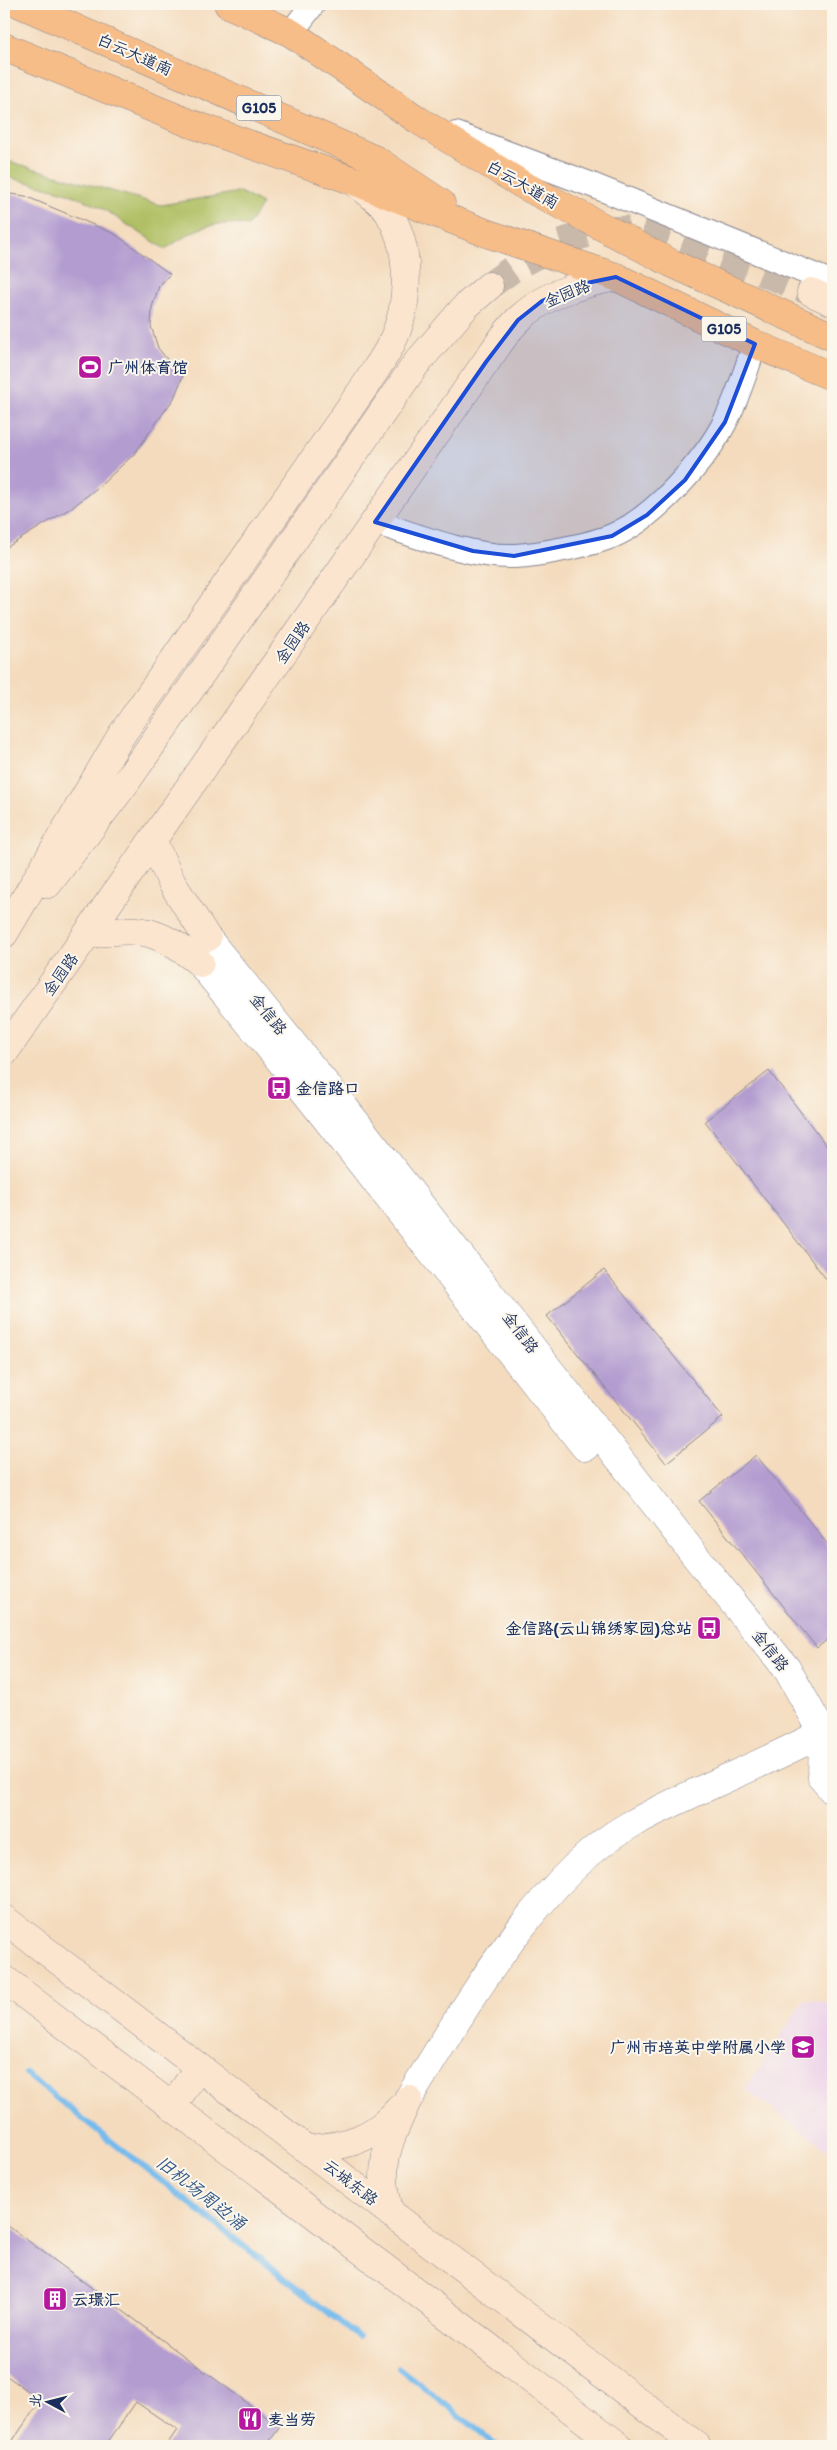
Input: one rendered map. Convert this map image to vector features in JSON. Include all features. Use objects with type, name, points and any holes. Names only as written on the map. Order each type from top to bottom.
[{"type":"highway","name":"白云大道南","points":[[20,4],[376,160],[486,233]]},
{"type":"highway","name":"白云大道南","points":[[228,4],[291,32],[418,120],[523,184],[628,241],[833,337]]},
{"type":"highway","name":"G105","points":[[4,47],[189,123],[354,181]]},
{"type":"highway","name":"白云大道南","points":[[354,181],[486,233],[616,277],[755,344],[833,378]]},
{"type":"main road","points":[[4,934],[122,734],[392,344],[404,308],[406,274],[401,239],[389,212],[354,181]]},
{"type":"main road","name":"金园路","points":[[4,1053],[486,362],[518,320],[542,301],[578,285],[616,277]]},
{"type":"main road","points":[[4,939],[78,847],[124,785],[416,364],[466,306],[489,286]]},
{"type":"main road","points":[[153,842],[172,883],[207,938]]},
{"type":"main road","points":[[88,935],[120,930],[154,934],[178,946],[200,964]]},
{"type":"main road","name":"云城东路","points":[[4,1919],[697,2446]]},
{"type":"main road","points":[[4,1979],[619,2446]]},
{"type":"main road","points":[[172,2107],[198,2068]]},
{"type":"main road","points":[[308,2149],[334,2147],[374,2133],[408,2099]]},
{"type":"main road","points":[[390,2214],[384,2191],[383,2172],[386,2151],[408,2099]]},
{"type":"street","points":[[291,32],[313,4]]},
{"type":"street","points":[[418,120],[592,185],[826,292]]},
{"type":"street","points":[[375,522],[472,551],[514,556],[563,549],[612,536],[647,515],[685,480],[725,422],[755,344]]},
{"type":"street","name":"金信路","points":[[207,938],[349,1113],[688,1547],[787,1669],[828,1730]]},
{"type":"street","name":"金信路","points":[[200,964],[286,1068],[671,1555],[776,1681],[828,1730]]},
{"type":"street","points":[[828,1730],[822,1778],[833,1791]]},
{"type":"street","points":[[408,2099],[494,1967],[538,1907],[586,1855],[628,1826],[828,1730]]},
{"type":"highlighted area","points":[[616,277],[755,344],[725,422],[685,480],[647,515],[612,536],[514,556],[473,551],[375,522],[486,362],[518,320],[542,301],[577,285]]},
{"type":"shaded area","name":"广州市培英中学附属小学","points":[[805,1999],[833,2004],[833,2154],[745,2089]]},
{"type":"green space","points":[[4,160],[161,205],[240,192],[262,204],[248,226],[223,224],[204,227],[165,249],[100,207],[65,192],[4,176]]},
{"type":"building","name":"广州体育馆","points":[[4,193],[25,196],[115,234],[170,274],[159,286],[152,307],[151,326],[158,348],[170,363],[185,371],[174,398],[135,453],[102,484],[74,506],[4,549]]},
{"type":"building","points":[[769,1071],[833,1154],[833,1288],[705,1121]]},
{"type":"building","points":[[604,1270],[723,1417],[666,1463],[547,1316]]},
{"type":"building","points":[[756,1455],[833,1551],[833,1635],[817,1648],[699,1501]]},
{"type":"building","name":"云璟汇","points":[[4,2223],[280,2427],[266,2446],[166,2446],[177,2430],[136,2402],[105,2446],[9,2446],[41,2400],[4,2374]]},
{"type":"waterway","name":"旧机场周边涌","points":[[26,2074],[358,2336]]},
{"type":"waterway","name":"旧机场周边涌","points":[[399,2368],[498,2446]]},
{"type":"tunnel","points":[[489,286],[518,265],[559,243],[583,235],[616,230],[640,229],[666,234],[811,292]]},
{"type":"place","name":"广州体育馆","points":[[90,367]]},
{"type":"place","name":"金信路口","points":[[279,1088]]},
{"type":"place","name":"金信路(云山锦绣家园)总站","points":[[709,1628]]},
{"type":"place","name":"广州市培英中学附属小学","points":[[803,2047]]},
{"type":"place","name":"云璟汇","points":[[55,2299]]},
{"type":"place","name":"麦当劳","points":[[250,2419]]}]
